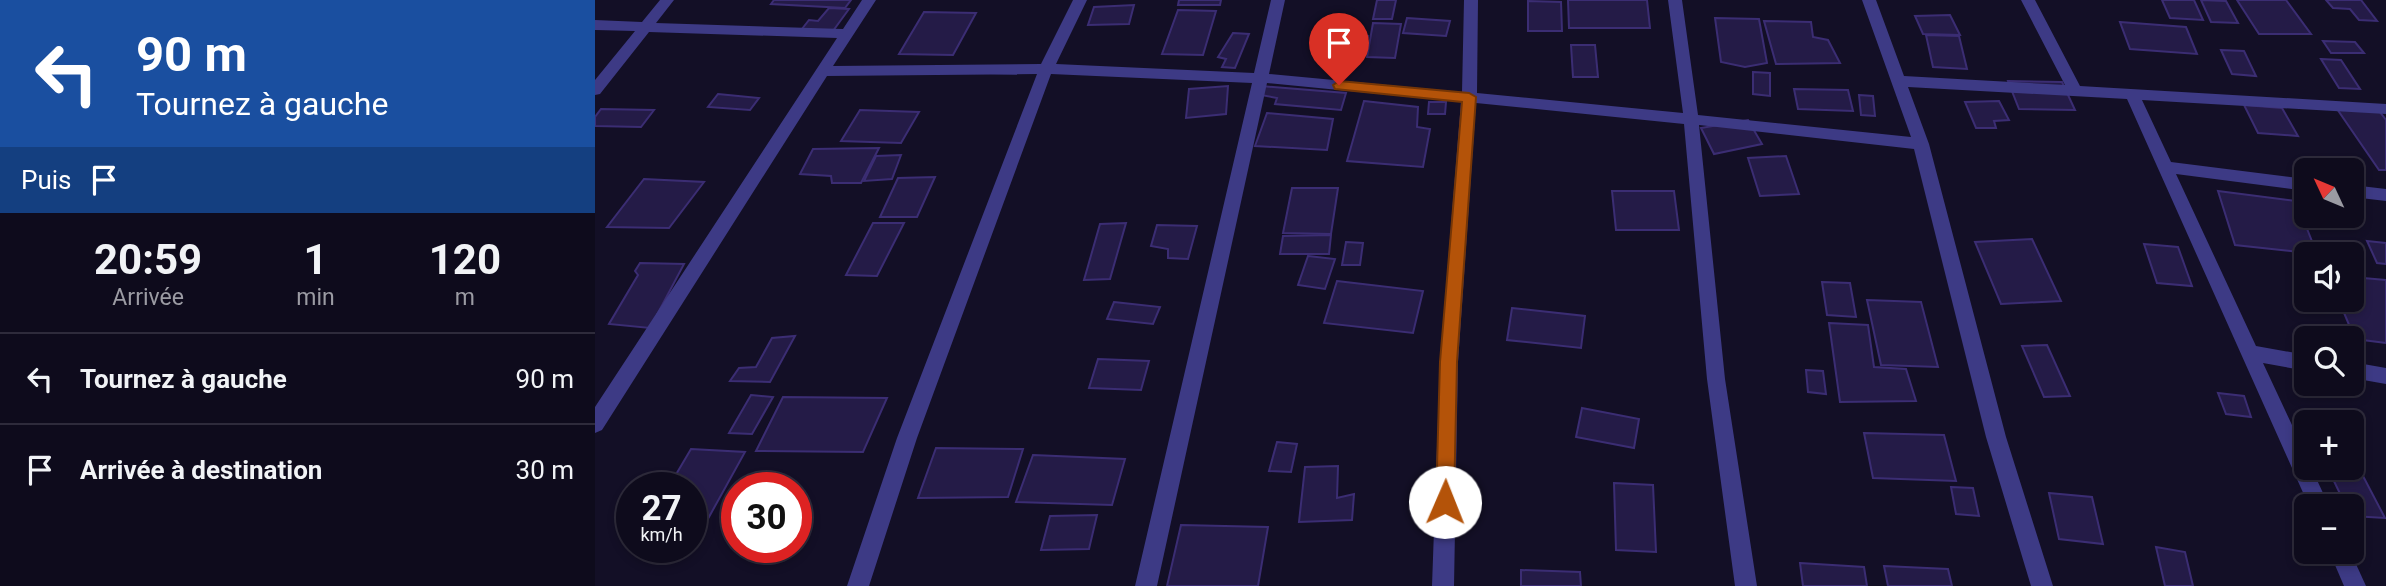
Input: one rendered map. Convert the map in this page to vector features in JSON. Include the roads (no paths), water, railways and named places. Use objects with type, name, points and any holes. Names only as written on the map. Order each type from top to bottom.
[{"type":"street","points":[[595,90],[667,0]]},
{"type":"street","points":[[595,425],[672,300],[869,0]]},
{"type":"street","points":[[859,586],[907,438],[1047,69],[1080,0]]},
{"type":"street","points":[[1146,586],[1278,0]]},
{"type":"street","points":[[1443,586],[1449,362],[1469,97],[1471,0]]},
{"type":"street","points":[[1675,0],[1691,119],[1716,379],[1747,586]]},
{"type":"street","points":[[1869,0],[1921,144],[1996,437],[2042,586]]},
{"type":"street","points":[[2028,0],[2076,92]]},
{"type":"street","points":[[595,25],[643,29],[847,34]]},
{"type":"street","points":[[822,71],[1047,69],[1262,78],[1921,144]]},
{"type":"street","points":[[1898,81],[2386,108]]},
{"type":"street","points":[[2133,96],[2314,494]]},
{"type":"street","points":[[2166,167],[2294,183]]},
{"type":"street","points":[[2364,192],[2386,195]]},
{"type":"street","points":[[2250,353],[2294,361]]},
{"type":"street","points":[[2364,372],[2386,376]]},
{"type":"street","points":[[2345,564],[2355,586]]}]
